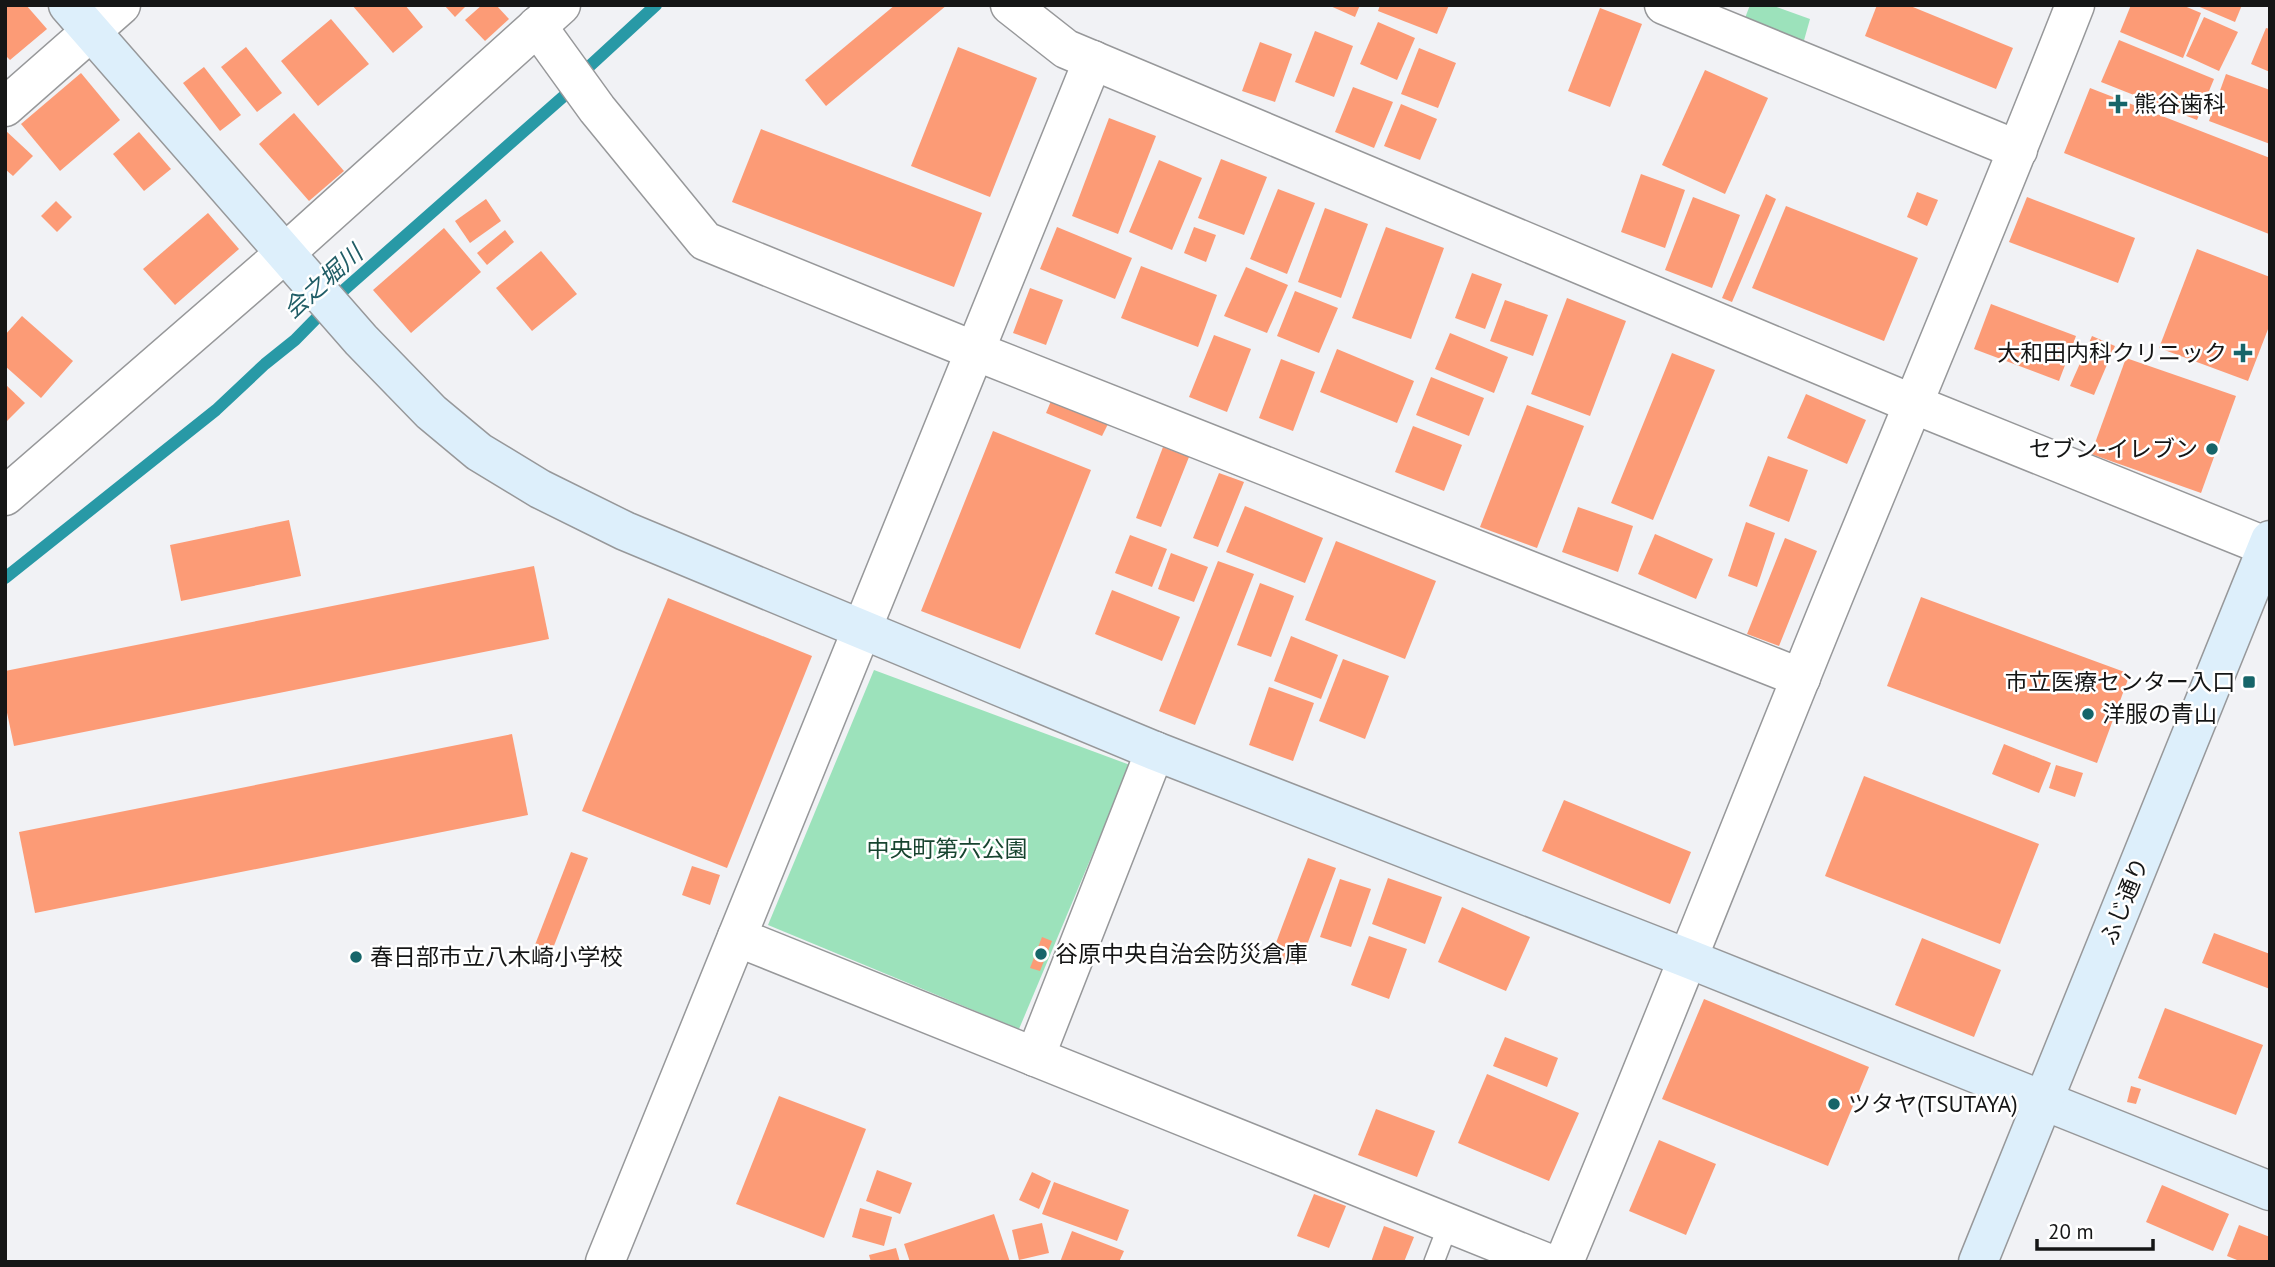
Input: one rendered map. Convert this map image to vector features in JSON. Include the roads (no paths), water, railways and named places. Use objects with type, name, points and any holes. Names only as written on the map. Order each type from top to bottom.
[{"type":"street","points":[[5,107],[80,19],[121,5]]},
{"type":"street","points":[[1010,5],[1066,49],[1913,404],[2074,475],[2269,545]]},
{"type":"street","points":[[1664,5],[2018,150]]},
{"type":"street","points":[[1564,1262],[1801,678],[1895,458],[1913,404],[2075,5]]},
{"type":"street","points":[[80,19],[361,340],[431,412],[470,444],[540,489],[625,531],[1155,751],[1689,959],[2270,1191]]},
{"type":"street","points":[[5,496],[294,264],[551,27],[597,110],[705,241],[975,351],[1801,678]]},
{"type":"street","points":[[618,1258],[737,936],[1093,60]]},
{"type":"street","name":"ふじ通り","points":[[1978,1262],[2269,545]]},
{"type":"street","points":[[1035,1057],[1155,751]]},
{"type":"street","points":[[737,936],[1545,1262]]},
{"type":"lane","points":[[1434,1262],[1449,1223]]},
{"type":"waterway","name":"会之堀川","points":[[5,578],[216,410],[295,340],[345,289],[581,81],[581,74],[656,5]]},
{"type":"place","name":"熊谷歯科","points":[[2118,104]]},
{"type":"place","name":"大和田内科クリニック","points":[[2243,353]]},
{"type":"place","name":"セブン-イレブン","points":[[2212,449]]},
{"type":"place","name":"市立医療センター入口","points":[[2249,682]]},
{"type":"place","name":"洋服の青山","points":[[2088,714]]},
{"type":"place","name":"谷原中央自治会防災倉庫","points":[[1041,954]]},
{"type":"place","name":"春日部市立八木崎小学校","points":[[356,957]]},
{"type":"place","name":"ツタヤ(TSUTAYA)","points":[[1834,1104]]},
{"type":"park label","name":"中央町第六公園","points":[[947,849]]}]
